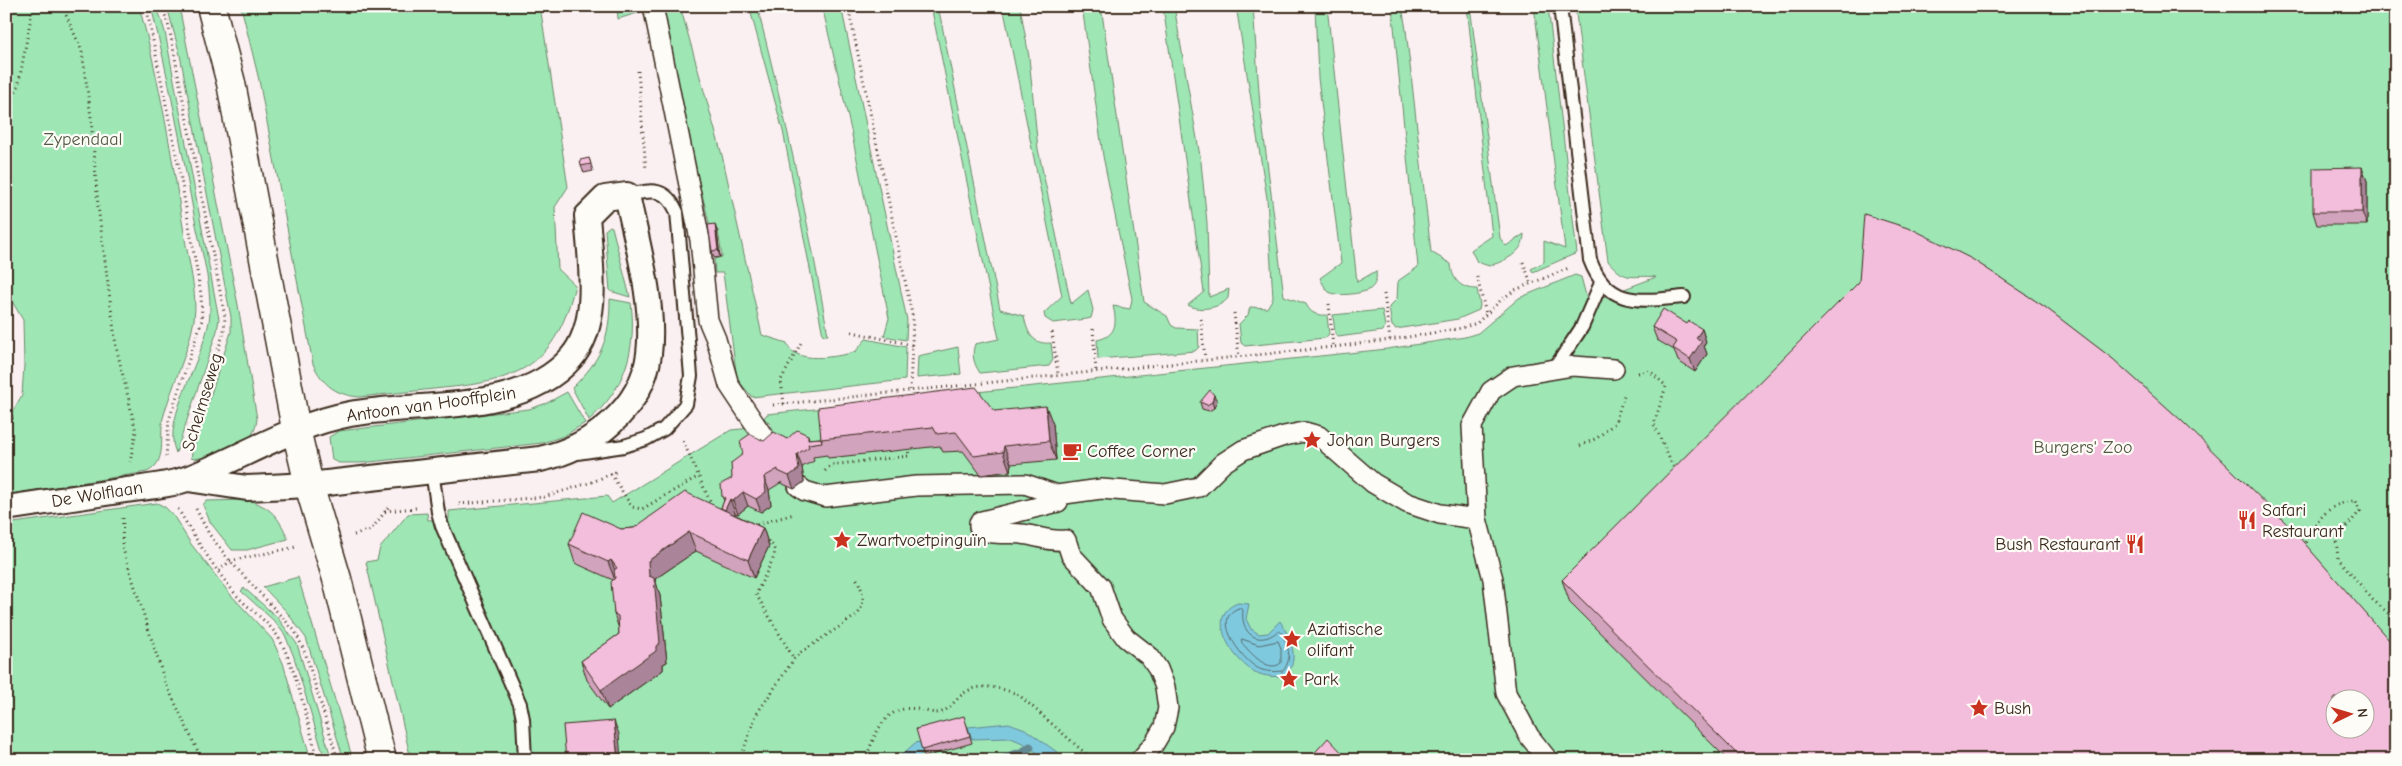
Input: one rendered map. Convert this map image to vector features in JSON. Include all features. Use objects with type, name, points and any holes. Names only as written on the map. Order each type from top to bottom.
[{"type":"main road","points":[[211,6],[231,83],[296,429],[309,485],[337,579],[382,760]]},
{"type":"street","points":[[653,6],[700,240],[708,320],[716,339],[729,386],[746,414],[769,445]]},
{"type":"street","name":"Antoon van Hooffplein","points":[[296,429],[350,414],[496,398],[536,387],[550,379],[573,356],[586,334],[592,298],[588,216],[605,198],[627,194],[645,282],[649,354],[643,376],[635,393],[613,422],[592,439],[560,455],[540,459],[309,485]]},
{"type":"street","points":[[1548,760],[1529,736],[1506,693],[1493,579],[1476,520],[1472,426],[1491,391],[1512,376],[1573,366],[1614,369]]},
{"type":"street","name":"De Wolflaan","points":[[6,508],[179,481],[296,429]]},
{"type":"street","points":[[798,486],[805,491],[824,497],[916,486],[1025,484],[1057,495],[1101,489],[1165,494],[1199,487],[1222,463],[1243,450],[1284,436],[1304,432],[1319,436],[1366,478],[1407,503],[1440,514],[1476,520]]},
{"type":"street","name":"De Wolflaan","points":[[179,481],[247,488],[309,485]]},
{"type":"street","points":[[1057,495],[1058,502],[982,522],[979,523],[979,527],[987,532],[1023,534],[1051,542],[1066,540],[1071,555],[1101,587],[1112,619],[1126,638],[1149,656],[1158,669],[1165,688],[1168,708],[1164,727],[1154,744],[1140,760]]},
{"type":"lane","points":[[1560,6],[1590,260],[1601,283],[1616,294],[1629,300],[1644,301],[1684,297]]},
{"type":"lane","name":"Antoon van Hooffplein","points":[[560,455],[624,446],[646,439],[664,429],[686,404],[691,376],[677,212],[672,201],[658,192],[648,191],[627,194]]},
{"type":"lane","points":[[1554,369],[1582,327],[1601,283]]},
{"type":"lane","points":[[432,471],[442,526],[520,704],[523,718],[525,760]]},
{"type":"path","points":[[6,109],[18,87],[33,6]]},
{"type":"path","points":[[62,6],[82,52],[91,117],[98,206],[116,346],[136,431],[125,490],[122,546],[165,682],[202,760]]},
{"type":"path","name":"Schelmseweg","points":[[146,6],[159,66],[201,294],[202,320],[169,420],[166,467],[179,481],[209,534],[230,561],[295,631],[306,655],[338,760]]},
{"type":"path","name":"Schelmseweg","points":[[162,6],[169,28],[225,317],[224,332],[183,455],[175,505],[202,549],[234,592],[270,626],[283,647],[318,760]]},
{"type":"path","points":[[848,6],[913,319],[910,390]]},
{"type":"path","points":[[746,414],[760,407],[784,404],[1058,374],[1333,347],[1462,328],[1477,322],[1502,299],[1531,283],[1590,260]]},
{"type":"path","points":[[1523,262],[1531,283]]},
{"type":"path","points":[[1477,277],[1486,315]]},
{"type":"path","points":[[1384,294],[1390,340]]},
{"type":"path","points":[[1329,304],[1333,347]]},
{"type":"path","points":[[1234,312],[1239,357]]},
{"type":"path","points":[[1201,319],[1204,359]]},
{"type":"path","points":[[1093,329],[1096,371]]},
{"type":"path","points":[[852,332],[912,345]]},
{"type":"path","points":[[1052,332],[1058,374]]},
{"type":"path","points":[[784,404],[781,380],[801,343]]},
{"type":"path","points":[[1614,369],[1632,375],[1650,370],[1666,386],[1654,424],[1676,474]]},
{"type":"path","points":[[1580,446],[1597,438],[1615,423],[1632,375]]},
{"type":"path","points":[[683,442],[712,508]]},
{"type":"path","points":[[611,474],[632,507],[642,509],[699,476]]},
{"type":"path","points":[[756,531],[750,527],[818,508],[841,496]]},
{"type":"path","points":[[2301,552],[2315,524],[2330,509],[2343,501],[2356,501],[2360,511],[2336,539],[2338,558],[2373,600],[2396,620]]},
{"type":"path","points":[[762,536],[774,546],[775,550],[774,557],[756,594],[794,659]]},
{"type":"path","points":[[219,571],[230,561],[325,540]]},
{"type":"path","points":[[740,760],[756,715],[794,659],[857,615],[862,609],[862,590],[856,576]]},
{"type":"path","points":[[866,760],[879,726],[891,713],[900,709],[918,709],[937,713],[944,711],[965,692],[985,686],[1005,689],[1019,695],[1093,760]]},
{"type":"green space","name":"Zypendaal","points":[[6,6],[139,6],[165,119],[192,276],[195,310],[188,345],[163,418],[160,456],[154,468],[147,472],[6,495],[6,417],[14,409],[22,395],[24,365],[23,320],[6,291]]},
{"type":"green space","points":[[151,6],[157,6],[165,32],[219,319],[217,331],[176,453],[173,439],[174,422],[208,328],[210,300],[207,275],[174,110]]},
{"type":"green space","points":[[167,6],[179,6],[238,305],[257,419],[255,430],[243,444],[235,449],[195,459],[191,458],[192,453],[231,332],[231,317],[180,55]]},
{"type":"green space","points":[[241,6],[540,6],[568,187],[555,207],[558,269],[575,285],[567,312],[557,334],[545,351],[531,364],[514,373],[470,385],[359,397],[344,394],[331,388],[321,378],[313,364],[259,80]]},
{"type":"green space","points":[[617,6],[646,6],[647,10],[618,19]]},
{"type":"green space","points":[[660,6],[680,6],[722,155],[762,335],[787,343],[791,350],[798,354],[816,358],[855,352],[866,339],[906,347],[905,380],[752,397],[737,379],[723,273],[715,273],[714,259],[722,257],[718,230],[711,231],[675,83]]},
{"type":"green space","points":[[749,6],[757,6],[777,88],[805,211],[828,335],[823,335],[783,131]]},
{"type":"green space","points":[[822,6],[841,6],[907,320],[906,340],[884,336],[889,318],[851,130]]},
{"type":"green space","points":[[931,6],[938,6],[1000,309],[1024,316],[1029,332],[1035,340],[1051,343],[1053,360],[1049,366],[980,373],[975,363],[973,352],[975,344],[999,339]]},
{"type":"green space","points":[[1003,6],[1020,6],[1029,57],[1038,149],[1071,304],[1088,290],[1093,310],[1091,318],[1053,323],[1045,318],[1044,313],[1062,296]]},
{"type":"green space","points":[[1082,6],[1101,6],[1144,302],[1167,316],[1171,325],[1176,328],[1198,329],[1199,347],[1195,351],[1098,359],[1097,340],[1104,338],[1114,328],[1113,306],[1130,309],[1132,299],[1103,156]]},
{"type":"green space","points":[[1163,6],[1174,6],[1201,162],[1207,223],[1209,297],[1229,289],[1228,298],[1225,301],[1210,308],[1198,308],[1188,305],[1204,292]]},
{"type":"green space","points":[[1236,6],[1253,6],[1260,106],[1284,296],[1306,304],[1314,313],[1327,315],[1329,334],[1325,338],[1245,346],[1241,343],[1239,324],[1248,315],[1250,307],[1267,308],[1273,298],[1267,198]]},
{"type":"green space","points":[[1315,6],[1327,6],[1357,282],[1376,271],[1376,281],[1370,289],[1343,295],[1329,292],[1320,278],[1341,263],[1318,78]]},
{"type":"green space","points":[[1392,6],[1402,6],[1406,30],[1431,252],[1451,264],[1453,275],[1458,282],[1471,289],[1477,289],[1480,305],[1479,310],[1458,319],[1396,329],[1392,326],[1389,307],[1397,299],[1398,281],[1418,267]]},
{"type":"green space","points":[[1467,6],[1470,6],[1500,238],[1506,246],[1524,234],[1521,246],[1517,251],[1507,259],[1489,266],[1477,262],[1471,250],[1492,236]]},
{"type":"green space","points":[[1534,6],[1548,6],[1577,253],[1533,272],[1531,269],[1544,262],[1544,241],[1565,249]]},
{"type":"green space","name":"Burgers' Zoo","points":[[1575,6],[2396,6],[2396,760],[411,760],[366,562],[377,560],[380,548],[408,514],[427,513],[428,520],[449,519],[449,511],[607,496],[612,503],[731,430],[772,426],[764,418],[767,414],[1387,349],[1465,337],[1478,333],[1519,298],[1575,275],[1581,277],[1588,303],[1656,277],[1625,275],[1608,261]]},
{"type":"green space","points":[[610,226],[612,227],[630,297],[610,291],[605,230]]},
{"type":"green space","points":[[610,299],[631,303],[632,336],[630,352],[626,367],[612,395],[589,420],[572,388],[590,368],[602,348],[608,326]]},
{"type":"green space","points":[[1382,310],[1385,326],[1383,331],[1338,337],[1335,333],[1333,315]]},
{"type":"green space","points":[[958,347],[961,374],[917,378],[918,356]]},
{"type":"green space","points":[[567,392],[585,423],[564,436],[542,443],[361,463],[339,463],[332,460],[329,437],[339,431],[529,409],[547,403]]},
{"type":"green space","points":[[248,500],[263,506],[273,514],[288,539],[247,550],[232,550],[210,522],[203,505],[206,501]]},
{"type":"green space","points":[[157,503],[165,507],[173,515],[191,544],[230,594],[272,639],[283,663],[311,760],[6,760],[6,524]]},
{"type":"green space","points":[[298,577],[353,760],[344,760],[306,638],[286,611],[263,587]]},
{"type":"green space","points":[[244,588],[277,617],[297,644],[332,760],[325,760],[294,657],[285,635],[274,621],[241,591]]},
{"type":"water","points":[[1238,603],[1249,604],[1246,619],[1251,629],[1259,634],[1268,633],[1280,621],[1288,635],[1293,655],[1293,662],[1286,676],[1270,676],[1255,672],[1247,667],[1231,649],[1222,627],[1223,617],[1228,609]]},
{"type":"water","points":[[1009,723],[1025,729],[1068,760],[1047,760],[1025,744],[1011,738],[972,739],[968,727]]},
{"type":"water","points":[[920,742],[923,753],[916,760],[896,760],[915,743]]},
{"type":"building","points":[[589,158],[591,164],[581,166],[580,160]]},
{"type":"building","points":[[2362,167],[2362,212],[2313,212],[2313,168]]},
{"type":"building","points":[[1864,214],[1914,230],[1972,259],[2045,307],[2113,359],[2183,422],[2292,529],[2396,648],[2396,760],[1743,760],[1562,580],[1859,282]]},
{"type":"building","points":[[715,224],[718,250],[712,251],[708,225]]},
{"type":"building","points":[[1663,309],[1687,324],[1689,321],[1702,329],[1696,338],[1702,341],[1690,359],[1673,348],[1677,342],[1652,327]]},
{"type":"building","points":[[976,387],[994,411],[1046,406],[1049,441],[1004,446],[1003,452],[974,456],[956,432],[937,434],[933,427],[821,439],[818,407]]},
{"type":"building","points":[[1210,390],[1214,395],[1212,402],[1207,405],[1200,402]]},
{"type":"building","points":[[6,403],[9,403],[11,412],[6,413]]},
{"type":"building","points":[[797,430],[808,435],[808,439],[821,438],[822,442],[808,444],[809,447],[797,454],[799,469],[789,476],[778,471],[778,469],[764,477],[766,492],[756,499],[743,492],[733,501],[730,499],[725,510],[721,508],[725,498],[722,496],[721,484],[732,478],[731,463],[743,454],[740,441],[750,434],[764,441],[774,432],[787,439]]},
{"type":"building","points":[[685,492],[763,528],[748,560],[689,532],[648,561],[649,576],[654,578],[660,643],[656,646],[656,651],[601,690],[581,661],[619,634],[618,616],[614,614],[611,582],[615,578],[614,570],[617,568],[611,560],[608,562],[569,544],[583,512],[621,529],[634,528]]},
{"type":"building","points":[[964,716],[970,736],[922,750],[916,729]]},
{"type":"building","points":[[614,721],[618,760],[566,760],[563,725]]},
{"type":"building","points":[[1328,738],[1349,760],[1308,760]]},
{"type":"waterway","points":[[1004,760],[1030,747]]},
{"type":"place","name":"Johan Burgers","points":[[1312,440]]},
{"type":"place","name":"Coffee Corner","points":[[1072,451]]},
{"type":"place","name":"Safari Restaurant","points":[[2247,520]]},
{"type":"place","name":"Zwartvoetpinguïn","points":[[842,540]]},
{"type":"place","name":"Bush Restaurant","points":[[2135,544]]},
{"type":"place","name":"Aziatische olifant","points":[[1292,639]]},
{"type":"place","name":"Park","points":[[1289,679]]},
{"type":"place","name":"Bush","points":[[1979,708]]}]
